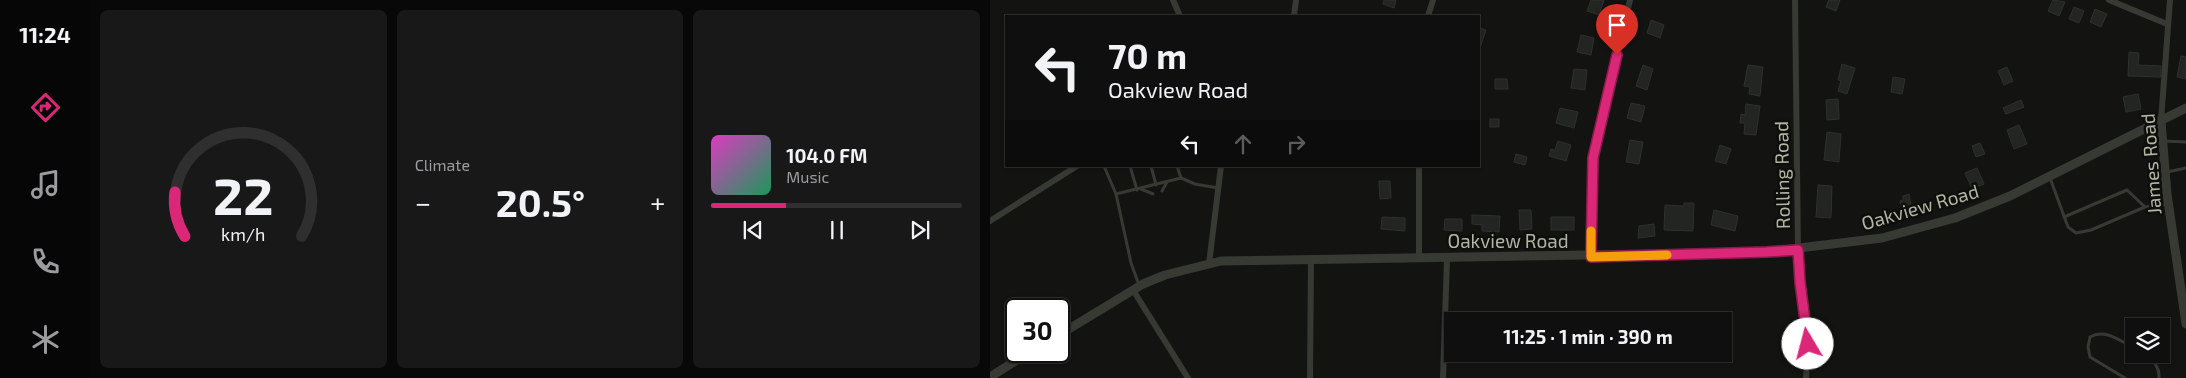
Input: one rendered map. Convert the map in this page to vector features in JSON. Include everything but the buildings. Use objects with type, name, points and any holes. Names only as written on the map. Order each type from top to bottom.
[{"type":"street","points":[[1173,0],[1180,15]]},
{"type":"street","points":[[1294,15],[1296,0]]},
{"type":"street","points":[[1428,15],[1433,0]]},
{"type":"street","points":[[1591,257],[1593,158],[1630,0]]},
{"type":"street","name":"Rolling Road","points":[[1795,0],[1798,250],[1808,344],[1806,378]]},
{"type":"street","points":[[2110,0],[2167,24]]},
{"type":"street","name":"James Road","points":[[2170,0],[2162,121],[2168,204],[2186,324]]},
{"type":"street","name":"Oakview Road","points":[[1070,328],[1137,288],[1165,275],[1221,261],[1591,257],[1766,252],[1798,250],[1882,238],[1955,218],[2010,196],[2186,108]]},
{"type":"street","points":[[990,221],[1075,167]]},
{"type":"street","points":[[1208,264],[1221,167]]},
{"type":"street","points":[[1419,167],[1419,258]]},
{"type":"street","points":[[1443,378],[1447,259]]},
{"type":"street","points":[[1310,378],[1311,260]]},
{"type":"street","points":[[1137,288],[1188,378]]},
{"type":"street","points":[[991,377],[1013,363]]},
{"type":"lane","points":[[2163,141],[2186,142]]},
{"type":"lane","points":[[1104,167],[1116,194],[1137,288]]},
{"type":"lane","points":[[1130,167],[1139,189],[1153,194]]},
{"type":"lane","points":[[1151,167],[1156,185]]},
{"type":"lane","points":[[1176,167],[1181,178]]},
{"type":"lane","points":[[2166,172],[2186,168]]},
{"type":"lane","points":[[2049,177],[2071,230],[2080,233],[2145,207],[2168,204]]},
{"type":"lane","points":[[1116,194],[1181,178],[1196,184],[1218,188]]},
{"type":"lane","points":[[1162,191],[1167,182]]},
{"type":"lane","points":[[2064,217],[2122,190],[2132,192],[2145,207]]},
{"type":"lane","points":[[2125,343],[2110,334],[2094,334],[2090,337],[2088,347],[2090,356],[2125,378]]},
{"type":"lane","points":[[2154,363],[2160,371],[2159,378]]},
{"type":"slow traffic","points":[[1591,231],[1591,257],[1667,255]]},
{"type":"route","points":[[1617,55],[1602,111],[1593,158],[1591,257],[1798,250],[1808,344]]}]
